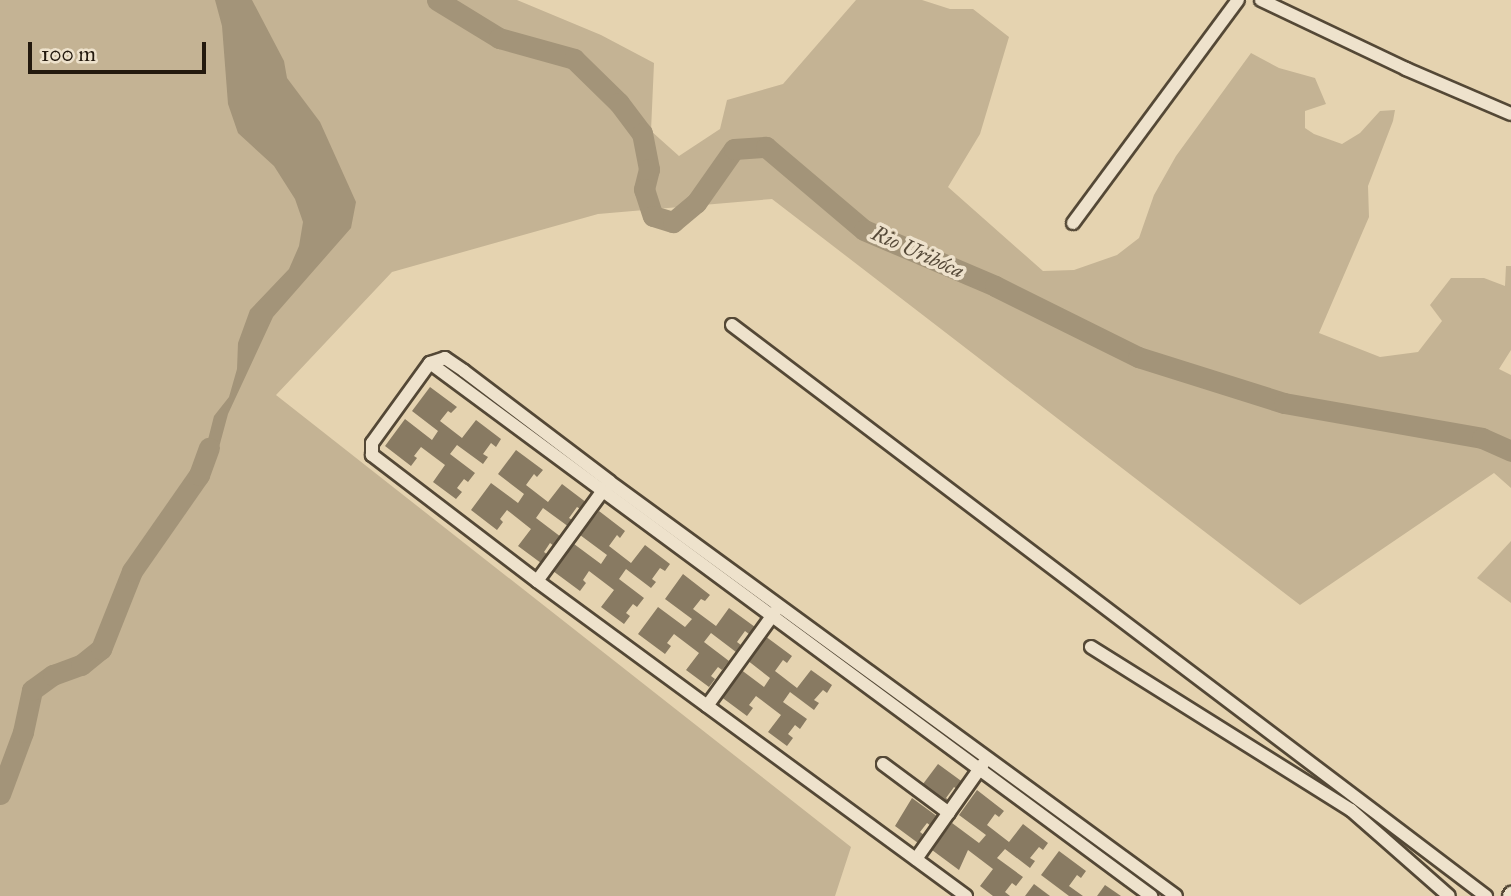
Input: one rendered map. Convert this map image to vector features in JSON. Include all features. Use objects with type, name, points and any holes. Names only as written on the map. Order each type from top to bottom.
[{"type":"street","points":[[1073,223],[1238,0]]},
{"type":"street","points":[[1261,0],[1406,69],[1511,114]]},
{"type":"street","points":[[732,325],[1486,896]]},
{"type":"street","points":[[966,896],[537,581],[372,455],[372,443],[430,363],[439,358],[452,362],[606,487],[775,611],[980,770],[1150,896],[1157,883]]},
{"type":"street","points":[[537,581],[606,487]]},
{"type":"street","points":[[708,706],[775,611]]},
{"type":"street","points":[[775,611],[988,758],[1176,896]]},
{"type":"street","points":[[1091,647],[1351,810],[1449,896]]},
{"type":"street","points":[[916,859],[988,758]]},
{"type":"street","points":[[883,764],[949,813]]},
{"type":"shaded area","points":[[0,0],[517,0],[601,35],[654,63],[651,131],[679,156],[720,129],[727,100],[783,84],[856,0],[922,0],[950,9],[973,9],[1009,37],[980,134],[948,187],[1043,271],[1074,270],[1117,255],[1139,238],[1154,195],[1176,156],[1251,53],[1279,68],[1315,78],[1326,104],[1305,111],[1305,128],[1314,134],[1342,144],[1360,133],[1380,111],[1395,110],[1368,186],[1369,217],[1319,333],[1380,357],[1418,352],[1442,321],[1430,305],[1451,278],[1484,278],[1505,286],[1506,266],[1511,266],[1511,350],[1499,369],[1511,375],[1511,488],[1494,473],[1300,605],[772,199],[598,214],[392,272],[276,395],[851,847],[835,896],[0,896]]},
{"type":"shaded area","points":[[215,0],[252,0],[284,61],[287,78],[320,122],[356,202],[351,228],[273,317],[228,414],[218,451],[199,475],[214,416],[229,397],[237,369],[238,343],[250,310],[289,269],[299,246],[303,222],[295,199],[274,166],[238,133],[228,104],[222,26]]},
{"type":"shaded area","points":[[1511,541],[1511,603],[1477,578]]},
{"type":"building","points":[[430,387],[457,407],[451,413],[448,411],[440,421],[462,438],[476,420],[501,439],[496,447],[491,443],[483,454],[488,457],[483,464],[457,445],[450,454],[475,473],[468,482],[464,479],[457,488],[462,492],[456,499],[433,482],[445,465],[421,447],[411,466],[385,446],[405,419],[432,440],[438,431],[412,411]]},
{"type":"building","points":[[516,450],[543,470],[537,477],[534,474],[526,485],[548,502],[562,484],[587,503],[582,510],[577,507],[569,518],[574,521],[569,527],[543,508],[536,518],[561,537],[554,546],[550,543],[544,552],[548,555],[541,563],[518,546],[531,529],[507,510],[500,519],[503,522],[497,530],[471,510],[491,483],[518,503],[524,494],[498,474]]},
{"type":"building","points":[[599,511],[625,531],[620,538],[617,535],[609,546],[631,563],[645,545],[670,564],[665,571],[660,568],[652,579],[656,582],[651,588],[626,569],[619,579],[644,598],[637,607],[633,604],[626,613],[630,616],[624,624],[601,607],[614,590],[589,571],[583,580],[586,583],[580,591],[553,571],[574,544],[601,564],[607,555],[580,535]]},
{"type":"building","points":[[683,574],[710,595],[705,601],[701,599],[693,609],[716,626],[729,608],[755,627],[749,634],[745,631],[737,642],[741,645],[736,652],[711,633],[704,642],[729,661],[722,670],[718,667],[711,676],[715,679],[709,687],[686,670],[699,653],[674,634],[667,643],[671,646],[665,654],[638,634],[658,607],[685,627],[692,619],[665,599]]},
{"type":"building","points":[[765,636],[792,656],[787,663],[783,660],[775,671],[797,688],[811,670],[832,685],[827,693],[823,690],[814,700],[819,703],[814,710],[790,692],[783,702],[807,719],[800,729],[795,725],[788,734],[793,738],[787,746],[768,732],[781,715],[756,696],[749,705],[753,708],[747,716],[720,696],[740,669],[764,687],[770,678],[747,660]]},
{"type":"building","points":[[938,764],[964,783],[958,790],[954,787],[946,798],[950,801],[945,807],[920,788]]},
{"type":"building","points":[[977,790],[1004,811],[999,817],[995,814],[987,825],[1009,842],[1023,824],[1048,843],[1043,850],[1039,847],[1030,858],[1035,861],[1030,868],[1005,849],[997,858],[1023,877],[1016,886],[1012,883],[1005,892],[1010,896],[993,896],[980,886],[993,869],[968,850],[959,870],[932,850],[952,823],[979,843],[986,835],[959,815]]},
{"type":"building","points":[[912,798],[938,817],[931,826],[927,823],[920,832],[924,835],[918,843],[895,826]]},
{"type":"building","points":[[1059,851],[1086,871],[1081,878],[1077,875],[1069,886],[1083,896],[1069,896],[1041,875]]},
{"type":"building","points":[[1034,884],[1050,896],[1025,896]]},
{"type":"building","points":[[1105,885],[1121,896],[1097,896]]},
{"type":"waterway","name":"Rio Uribóca","points":[[437,0],[499,38],[574,59],[619,103],[642,133],[649,169],[644,189],[653,216],[673,222],[696,203],[734,149],[766,147],[864,230],[995,286],[1138,357],[1284,403],[1482,438],[1511,451]]},
{"type":"waterway","points":[[0,794],[23,732],[32,690],[53,675],[81,665],[101,649],[132,571],[199,475],[209,448]]}]
